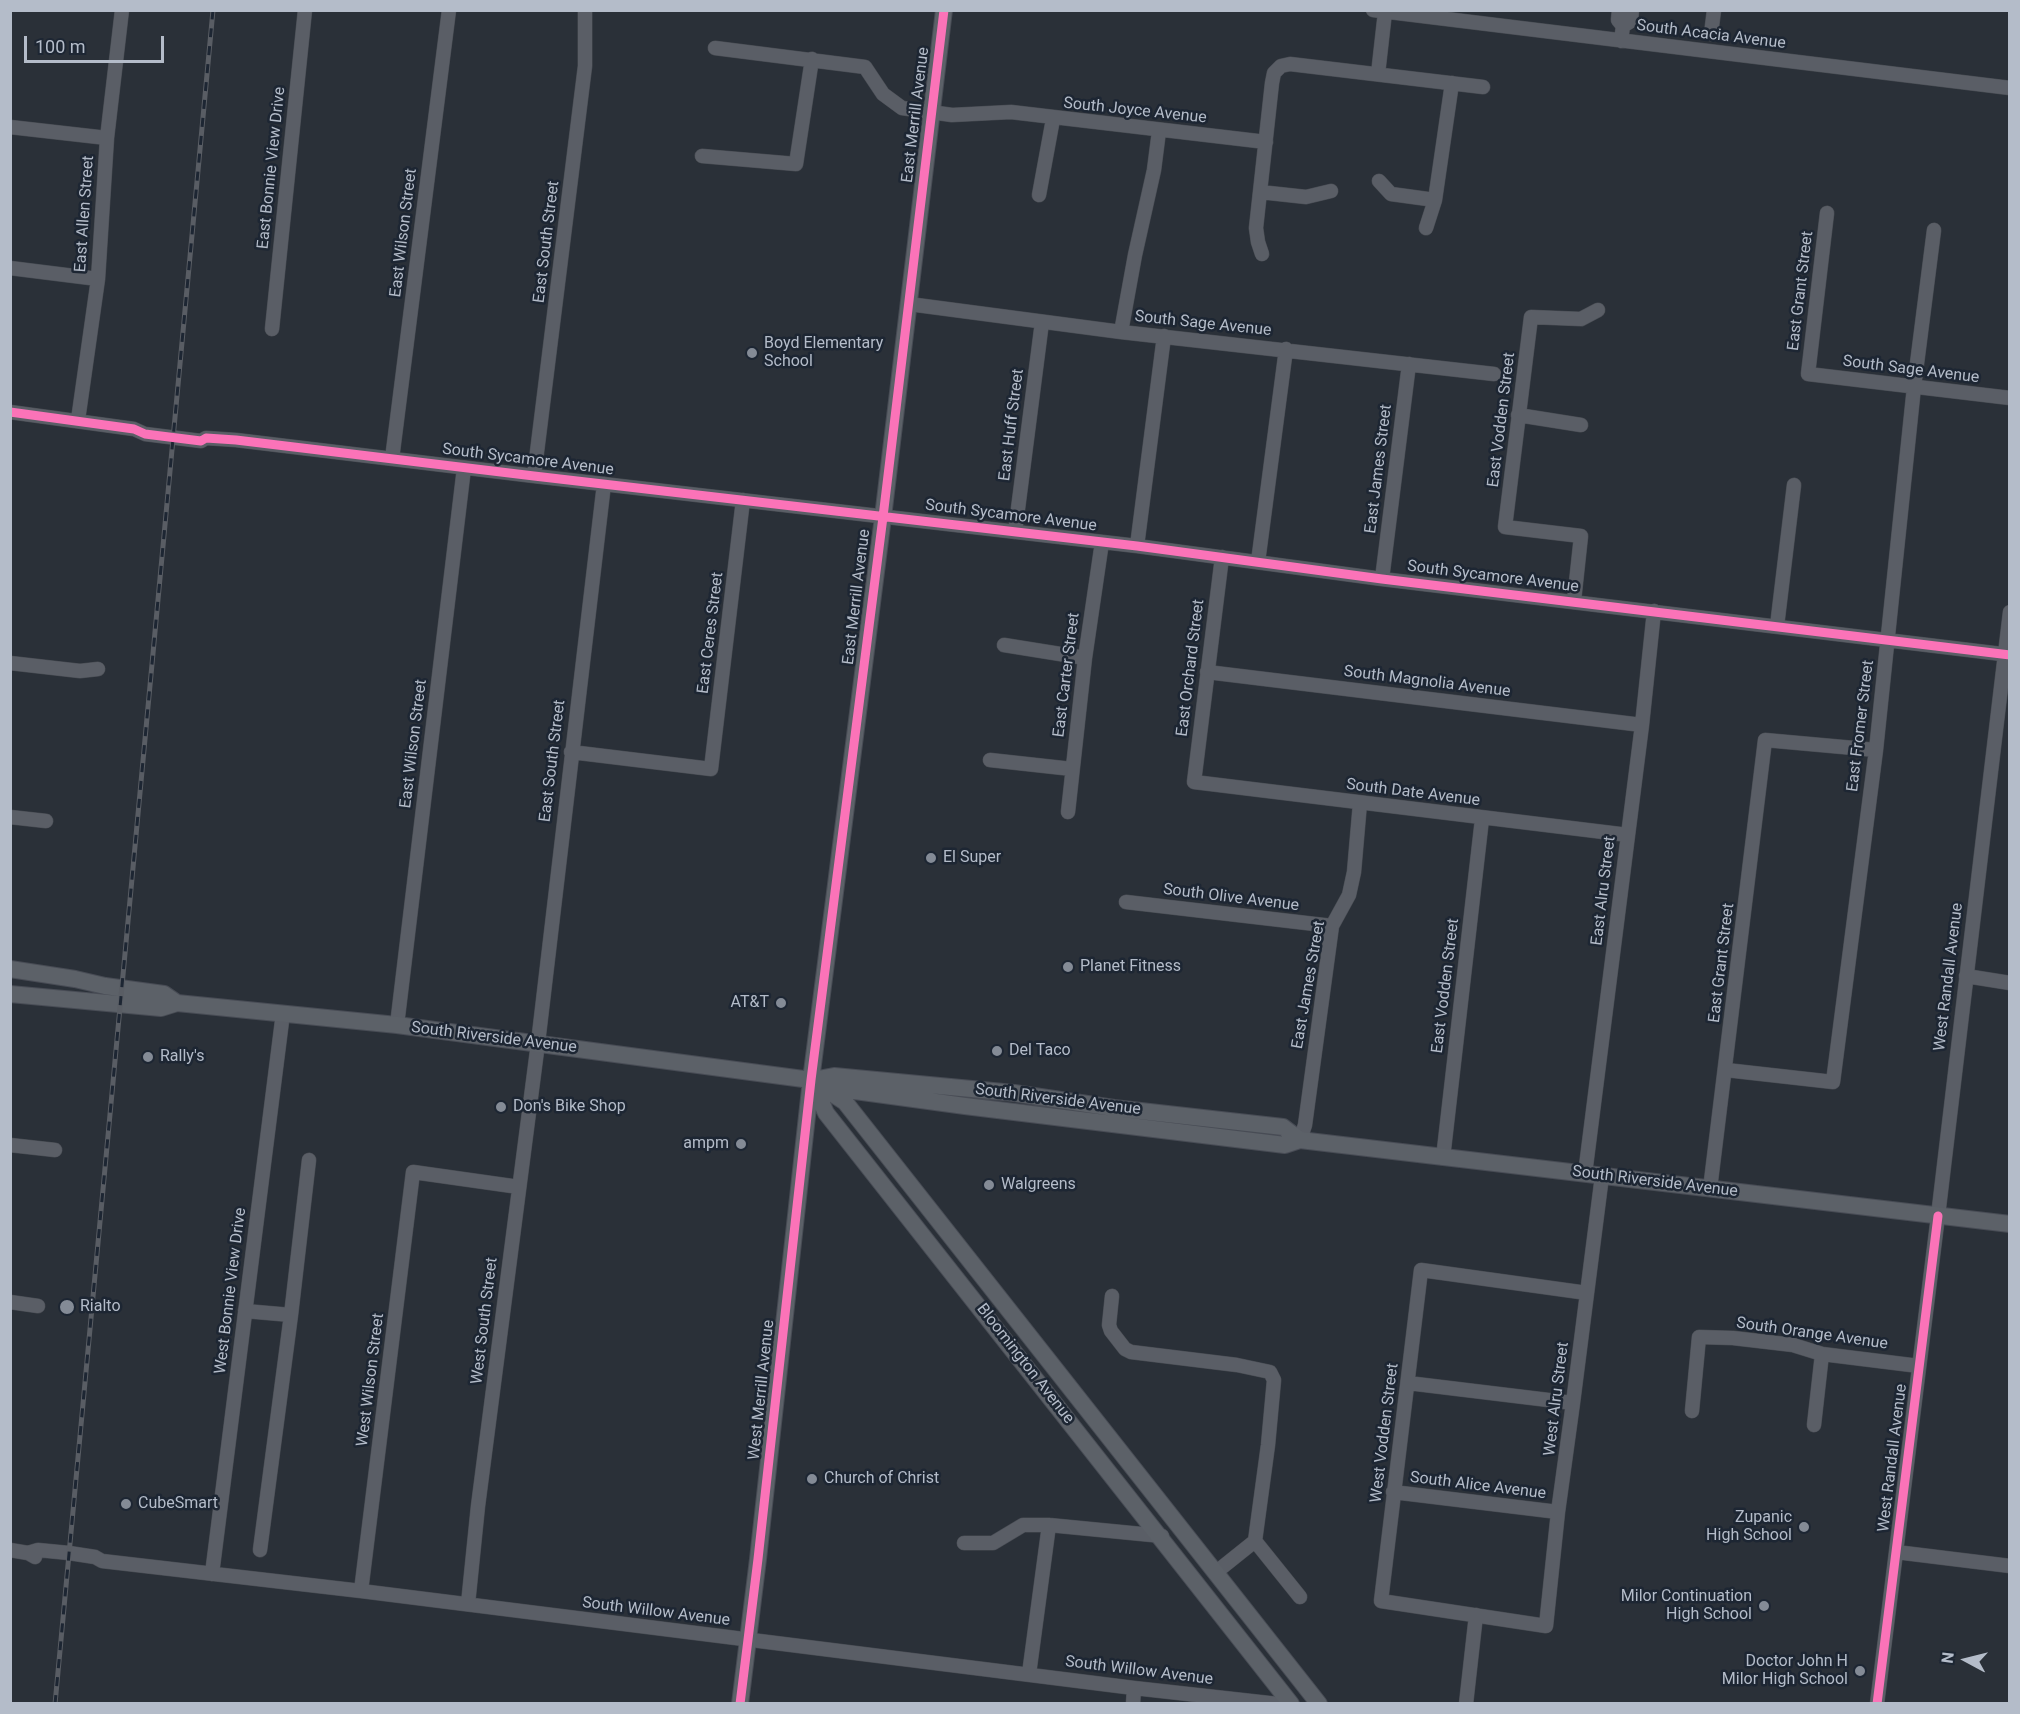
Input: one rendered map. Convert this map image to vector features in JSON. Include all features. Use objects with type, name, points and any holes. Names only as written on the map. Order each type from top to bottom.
[{"type":"main road","name":"East Merrill Avenue","points":[[811,1080],[883,517],[944,10]]},
{"type":"main road","name":"South Riverside Avenue","points":[[10,969],[164,994],[177,1003]]},
{"type":"main road","name":"South Riverside Avenue","points":[[10,994],[161,1008],[177,1003],[397,1025],[811,1080],[833,1088],[869,1093],[1285,1145],[1300,1140],[2010,1224]]},
{"type":"main road","name":"South Riverside Avenue","points":[[811,1080],[834,1076],[1014,1093],[1114,1108],[1283,1127],[1300,1140]]},
{"type":"main road","name":"Bloomington Avenue","points":[[811,1080],[845,1102],[1318,1704]]},
{"type":"main road","name":"Bloomington Avenue","points":[[811,1080],[826,1113],[1162,1536],[1292,1704]]},
{"type":"main road","name":"West Merrill Avenue","points":[[740,1704],[811,1080]]},
{"type":"main road","points":[[866,1129],[862,1104],[869,1093]]},
{"type":"street","name":"East Allen Street","points":[[78,420],[98,279],[107,138],[122,10]]},
{"type":"street","name":"East Bonnie View Drive","points":[[272,329],[305,10]]},
{"type":"street","name":"East Wilson Street","points":[[392,459],[449,10]]},
{"type":"street","name":"East South Street","points":[[534,477],[585,66],[585,10]]},
{"type":"street","points":[[1619,10],[1618,20],[1623,26],[1621,41]]},
{"type":"street","points":[[1623,26],[1631,21],[1632,10]]},
{"type":"street","points":[[1711,34],[1714,10]]},
{"type":"street","points":[[1378,74],[1379,11]]},
{"type":"street","name":"South Acacia Avenue","points":[[1379,11],[1455,15],[1621,41],[2010,88]]},
{"type":"street","name":"South Joyce Avenue","points":[[715,48],[865,67],[883,94],[902,108],[952,115],[1011,112],[1053,119],[1266,142]]},
{"type":"street","points":[[702,156],[796,164],[812,59]]},
{"type":"street","points":[[1262,254],[1256,228],[1274,73],[1281,66],[1290,64],[1484,87]]},
{"type":"street","points":[[1426,228],[1436,200],[1452,83]]},
{"type":"street","name":"South Joyce Avenue","points":[[1039,195],[1053,119]]},
{"type":"street","points":[[10,127],[107,138]]},
{"type":"street","points":[[1121,332],[1154,170],[1159,131]]},
{"type":"street","points":[[1379,181],[1391,194],[1436,200]]},
{"type":"street","points":[[1260,192],[1306,197],[1331,191]]},
{"type":"street","name":"East Grant Street","points":[[1808,374],[1827,213]]},
{"type":"street","name":"East Fromer Street","points":[[1726,1070],[1833,1082],[1876,750],[1914,387],[1934,230]]},
{"type":"street","points":[[10,268],[98,279]]},
{"type":"street","name":"South Sage Avenue","points":[[909,304],[1121,332],[1494,374]]},
{"type":"street","name":"East Vodden Street","points":[[1574,601],[1581,536],[1505,527],[1532,317],[1581,319],[1598,310]]},
{"type":"street","name":"East Huff Street","points":[[1015,532],[1042,322]]},
{"type":"street","points":[[1137,546],[1164,336]]},
{"type":"street","points":[[1258,562],[1286,349]]},
{"type":"street","name":"East James Street","points":[[1382,579],[1409,364]]},
{"type":"street","name":"South Sage Avenue","points":[[1808,374],[2010,398]]},
{"type":"street","name":"South Sycamore Avenue","points":[[10,412],[78,420],[134,429],[145,434],[201,441],[206,438],[1137,546],[1382,579],[2007,654]]},
{"type":"street","points":[[1518,415],[1581,425]]},
{"type":"street","name":"East Wilson Street","points":[[397,1025],[464,468]]},
{"type":"street","name":"East South Street","points":[[538,1043],[604,484]]},
{"type":"street","points":[[1777,626],[1794,485]]},
{"type":"street","name":"East Ceres Street","points":[[571,752],[711,769],[743,500]]},
{"type":"street","name":"East Carter Street","points":[[1068,812],[1085,658],[1102,542]]},
{"type":"street","name":"East Orchard Street","points":[[1194,782],[1222,557]]},
{"type":"street","name":"East Alru Street","points":[[1593,1175],[1654,611]]},
{"type":"street","name":"West Randall Avenue","points":[[1877,1704],[2007,654],[2010,612]]},
{"type":"street","points":[[1004,645],[1085,658]]},
{"type":"street","points":[[10,663],[80,671],[98,669]]},
{"type":"street","name":"South Magnolia Avenue","points":[[1207,672],[1642,724]]},
{"type":"street","name":"East Grant Street","points":[[1710,1189],[1765,740],[1876,750]]},
{"type":"street","points":[[990,760],[1072,769]]},
{"type":"street","name":"South Date Avenue","points":[[1194,782],[1482,819],[1628,835]]},
{"type":"street","name":"East James Street","points":[[1300,1140],[1305,1125],[1332,926],[1349,895],[1354,872],[1360,803]]},
{"type":"street","points":[[10,817],[46,821]]},
{"type":"street","name":"East Vodden Street","points":[[1443,1158],[1482,819]]},
{"type":"street","name":"South Olive Avenue","points":[[1126,902],[1332,926]]},
{"type":"street","points":[[1966,976],[2010,983]]},
{"type":"street","name":"West Bonnie View Drive","points":[[212,1574],[283,1013]]},
{"type":"street","name":"West South Street","points":[[468,1604],[479,1494],[538,1043]]},
{"type":"street","points":[[10,1145],[55,1150]]},
{"type":"street","points":[[260,1550],[309,1160]]},
{"type":"street","name":"West Wilson Street","points":[[361,1591],[413,1172],[519,1187]]},
{"type":"street","name":"West Alru Street","points":[[1476,1615],[1546,1626],[1558,1512],[1587,1293],[1593,1175]]},
{"type":"street","name":"West Vodden Street","points":[[1476,1615],[1381,1601],[1421,1270],[1587,1293]]},
{"type":"street","points":[[1112,1296],[1109,1325],[1125,1349],[1131,1352],[1237,1365],[1270,1372],[1274,1380],[1255,1541],[1215,1573]]},
{"type":"street","points":[[10,1302],[38,1306]]},
{"type":"street","points":[[245,1311],[291,1315]]},
{"type":"street","name":"South Orange Avenue","points":[[1692,1411],[1699,1337],[1733,1338],[1793,1346],[1822,1354],[1919,1366]]},
{"type":"street","points":[[1814,1425],[1822,1354]]},
{"type":"street","points":[[1408,1383],[1573,1403]]},
{"type":"street","name":"South Alice Avenue","points":[[1393,1492],[1558,1512]]},
{"type":"street","points":[[964,1543],[993,1543],[1023,1525],[1049,1525],[1162,1536]]},
{"type":"street","points":[[1029,1674],[1049,1525]]},
{"type":"street","points":[[1255,1541],[1299,1597]]},
{"type":"street","name":"South Willow Avenue","points":[[10,1551],[28,1553],[38,1550],[69,1553],[95,1557],[102,1561],[468,1604],[1134,1689],[1278,1704]]},
{"type":"street","points":[[1896,1552],[2010,1566]]},
{"type":"street","points":[[1466,1704],[1476,1615]]},
{"type":"street","points":[[1133,1704],[1134,1689]]},
{"type":"railway","points":[[55,1704],[213,10]]},
{"type":"cycle path","points":[[740,1704],[811,1080],[883,517],[944,10]]},
{"type":"cycle path","points":[[10,412],[134,429],[145,434],[201,441],[206,438],[236,440],[1137,546],[1382,579],[2010,655]]},
{"type":"cycle path","points":[[1877,1704],[1938,1216]]},
{"type":"place","name":"Boyd Elementary School","points":[[752,353]]},
{"type":"place","name":"El Super","points":[[931,858]]},
{"type":"place","name":"Planet Fitness","points":[[1068,967]]},
{"type":"place","name":"AT&T","points":[[781,1003]]},
{"type":"place","name":"Del Taco","points":[[997,1051]]},
{"type":"place","name":"Rally's","points":[[148,1057]]},
{"type":"place","name":"Don's Bike Shop","points":[[501,1107]]},
{"type":"place","name":"ampm","points":[[741,1144]]},
{"type":"place","name":"Walgreens","points":[[989,1185]]},
{"type":"place","name":"Rialto","points":[[67,1307]]},
{"type":"place","name":"Church of Christ","points":[[812,1479]]},
{"type":"place","name":"CubeSmart","points":[[126,1504]]},
{"type":"place","name":"Zupanic High School","points":[[1804,1527]]},
{"type":"place","name":"Milor Continuation High School","points":[[1764,1606]]},
{"type":"place","name":"Doctor John H Milor High School","points":[[1860,1671]]}]
